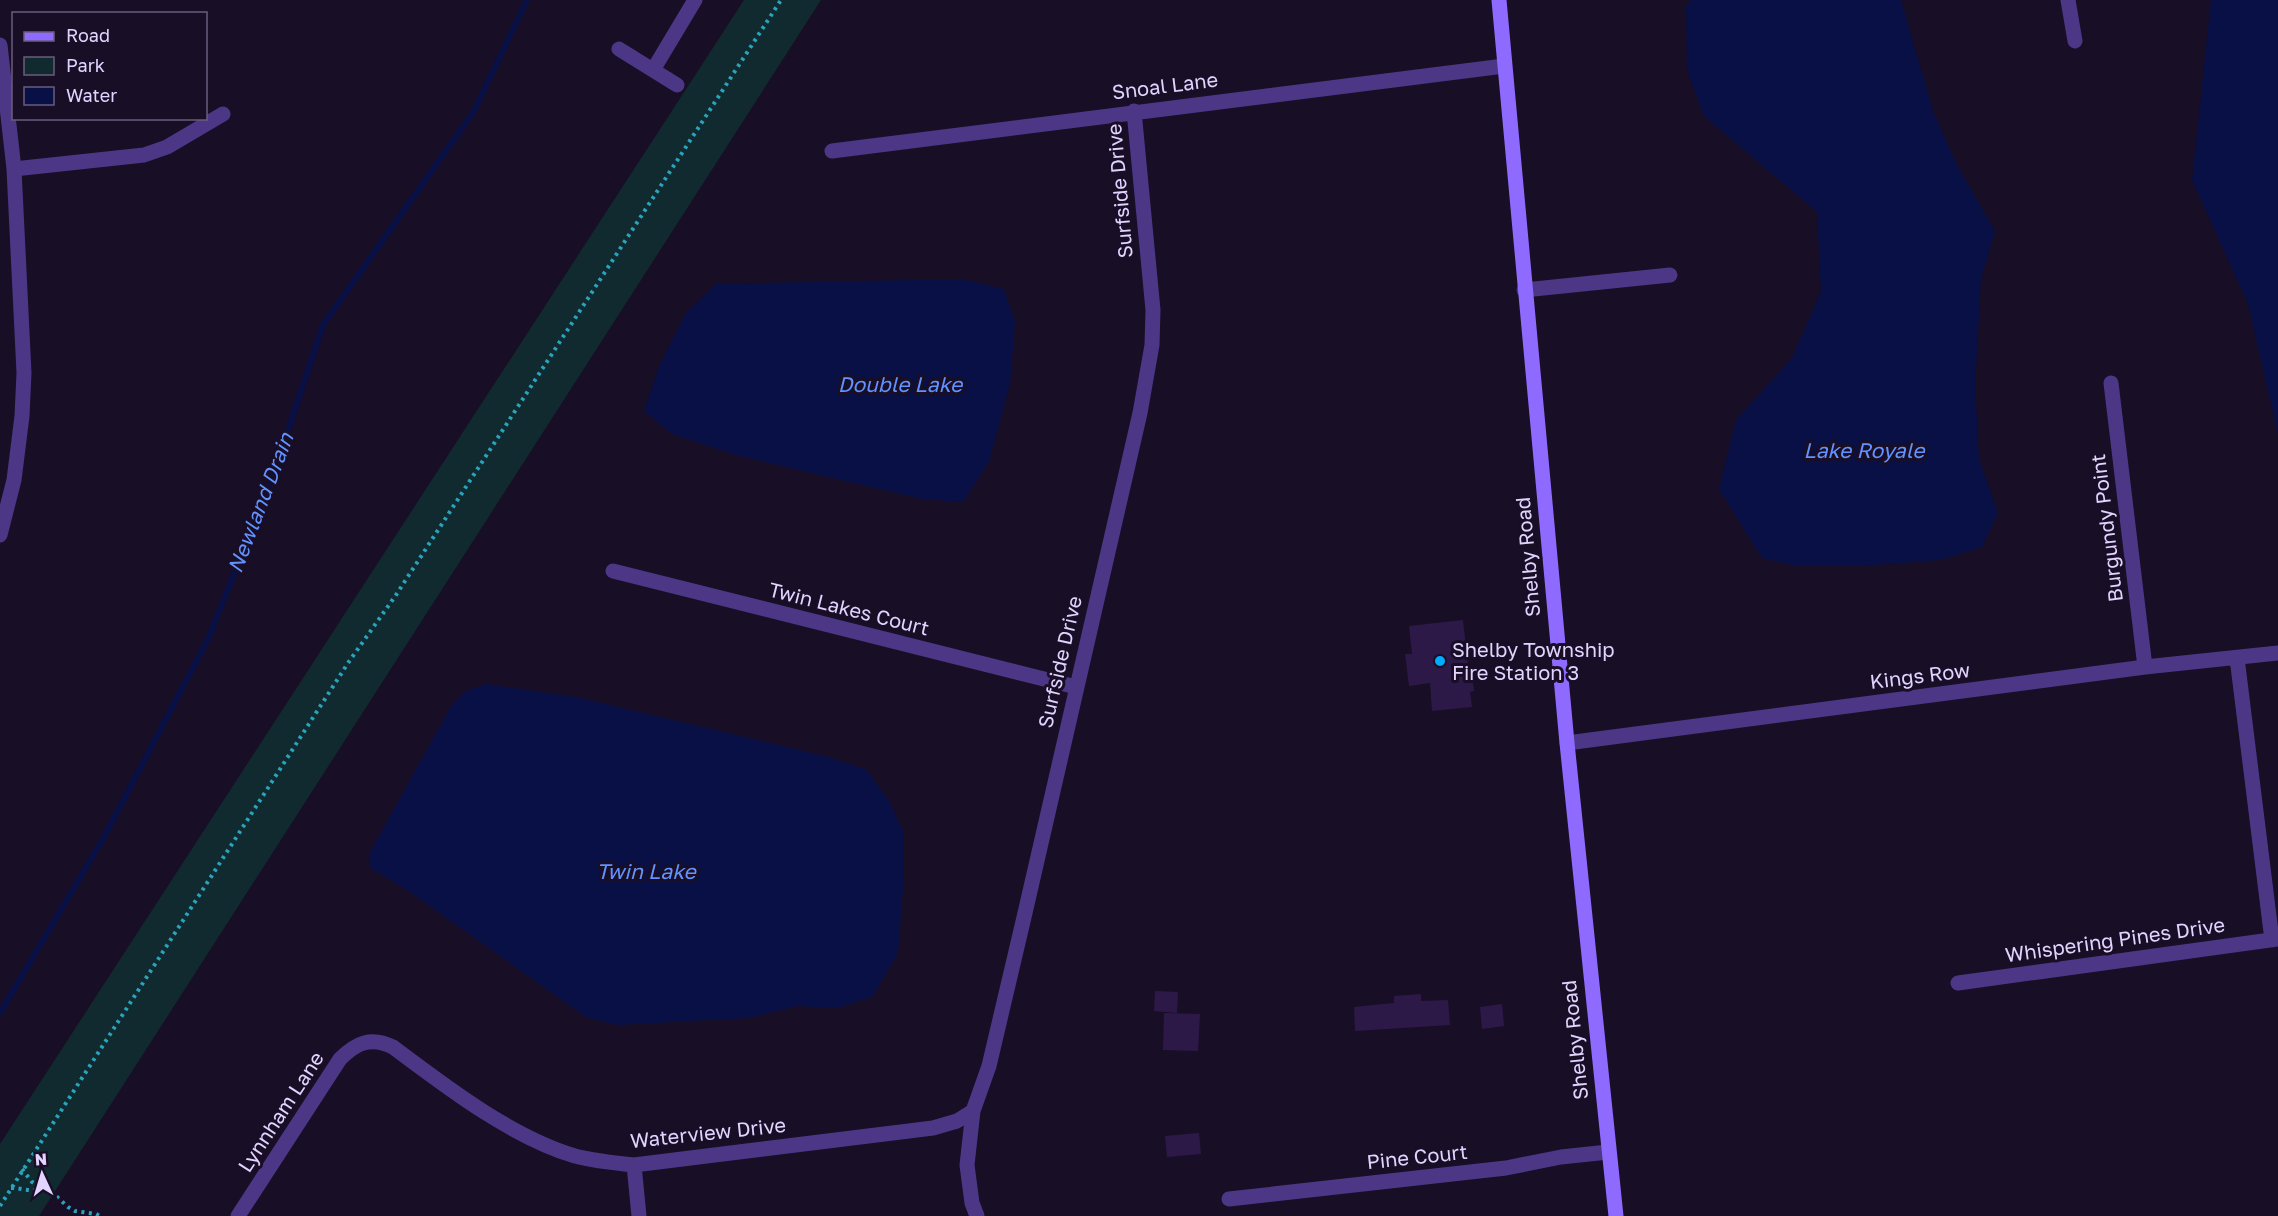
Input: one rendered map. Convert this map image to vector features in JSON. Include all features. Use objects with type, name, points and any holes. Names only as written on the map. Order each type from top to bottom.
[{"type":"street","points":[[653,70],[695,0]]},
{"type":"street","name":"Shelby Road","points":[[1499,0],[1567,743],[1616,1216]]},
{"type":"street","points":[[2068,0],[2075,41]]},
{"type":"street","points":[[0,45],[14,169],[24,373],[22,416],[14,480],[0,535]]},
{"type":"street","points":[[619,49],[677,85]]},
{"type":"street","name":"Snoal Lane","points":[[832,151],[1504,66]]},
{"type":"street","name":"Surfside Drive","points":[[977,1216],[972,1203],[967,1165],[973,1111],[989,1066],[1137,424],[1152,345],[1153,310],[1134,111]]},
{"type":"street","points":[[14,169],[144,155],[167,147],[223,114]]},
{"type":"street","points":[[1524,290],[1670,275]]},
{"type":"street","name":"Burgundy Point","points":[[2111,383],[2145,667]]},
{"type":"street","name":"Twin Lakes Court","points":[[613,572],[1076,687]]},
{"type":"street","name":"Kings Row","points":[[1567,743],[2145,667],[2278,653]]},
{"type":"street","points":[[2237,658],[2275,940]]},
{"type":"street","name":"Whispering Pines Drive","points":[[1958,983],[2275,940]]},
{"type":"street","name":"Waterview Drive","points":[[367,1041],[383,1042],[393,1047],[449,1088],[528,1136],[572,1155],[597,1161],[634,1165],[933,1128],[957,1121],[973,1111]]},
{"type":"street","name":"Lynnham Lane","points":[[238,1216],[340,1059],[349,1050],[367,1041]]},
{"type":"street","name":"Pine Court","points":[[1229,1199],[1506,1168],[1561,1157],[1608,1152]]},
{"type":"street","points":[[634,1165],[639,1216]]},
{"type":"path","points":[[0,1206],[348,663],[396,595],[781,0]]},
{"type":"path","points":[[22,1169],[32,1182],[56,1196],[68,1207],[75,1211],[100,1216]]},
{"type":"path","points":[[11,1188],[21,1188],[31,1192],[41,1189]]},
{"type":"green space","points":[[744,0],[821,0],[39,1216],[0,1216],[0,1144]]},
{"type":"water","name":"Lake Royale","points":[[1691,0],[1901,0],[1933,111],[1957,165],[1995,231],[1981,279],[1975,388],[1979,459],[1998,513],[1982,547],[1940,560],[1859,566],[1797,566],[1762,558],[1719,489],[1736,420],[1792,358],[1821,291],[1817,212],[1704,116],[1687,70],[1686,6]]},
{"type":"water","points":[[2211,0],[2278,0],[2278,434],[2248,304],[2192,180]]},
{"type":"water","name":"Double Lake","points":[[962,279],[1004,289],[1015,322],[1010,383],[989,462],[963,502],[922,499],[736,455],[672,434],[644,411],[660,364],[686,313],[716,284]]},
{"type":"water","name":"Twin Lake","points":[[486,684],[576,697],[829,757],[867,770],[889,801],[903,831],[904,875],[898,953],[872,997],[838,1008],[797,1006],[749,1018],[617,1025],[586,1017],[407,890],[370,868],[369,854],[451,706],[466,691]]},
{"type":"building","points":[[1463,620],[1469,676],[1472,675],[1474,691],[1470,692],[1472,707],[1432,711],[1430,683],[1409,686],[1405,654],[1412,654],[1409,626]]},
{"type":"building","points":[[1155,991],[1178,992],[1177,1013],[1154,1011]]},
{"type":"building","points":[[1421,994],[1421,1001],[1448,1000],[1450,1025],[1355,1031],[1354,1007],[1394,1003],[1394,996]]},
{"type":"building","points":[[1502,1004],[1504,1026],[1482,1029],[1480,1007]]},
{"type":"building","points":[[1164,1013],[1200,1014],[1198,1051],[1163,1050]]},
{"type":"building","points":[[1199,1133],[1201,1154],[1167,1157],[1165,1136]]},
{"type":"waterway","name":"Newland Drain","points":[[0,1013],[104,837],[209,637],[272,478],[323,325],[474,111],[527,0]]},
{"type":"place","name":"Shelby Township Fire Station 3","points":[[1440,661]]}]
